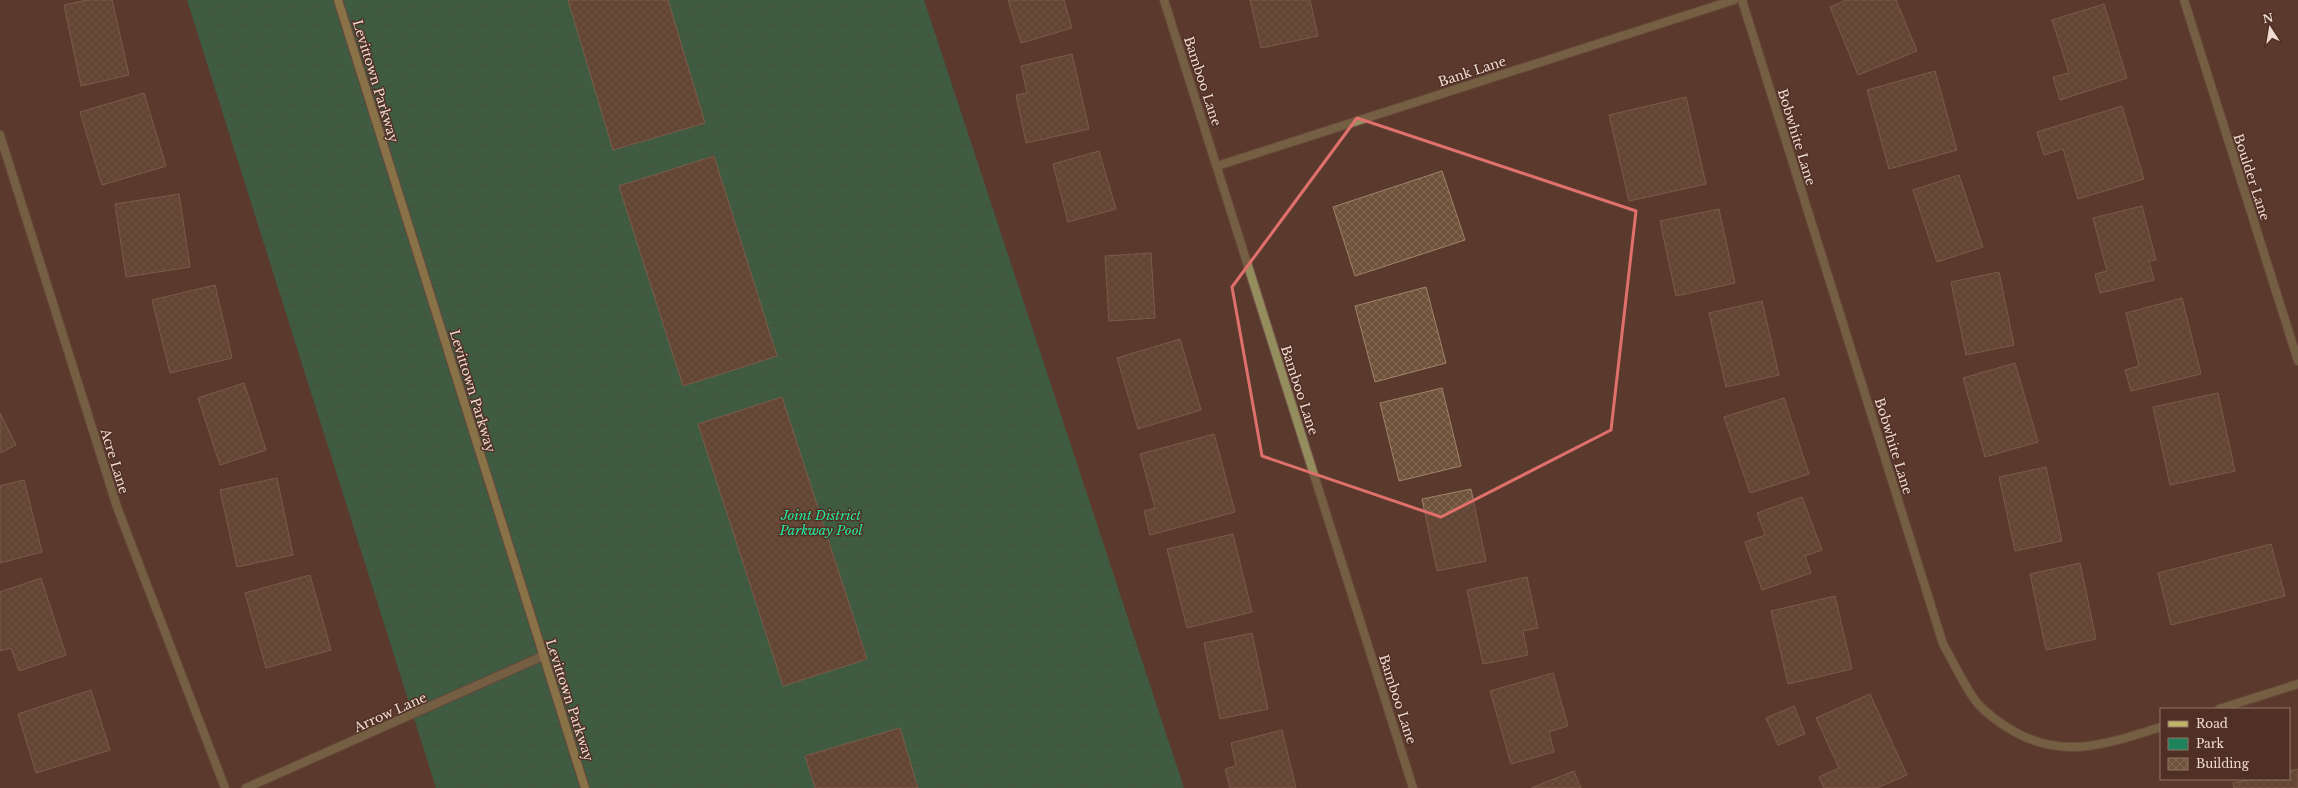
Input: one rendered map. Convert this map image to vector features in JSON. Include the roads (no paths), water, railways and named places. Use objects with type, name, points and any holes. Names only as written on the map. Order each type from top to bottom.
[{"type":"street","name":"Levittown Parkway","points":[[338,0],[585,788]]},
{"type":"street","name":"Bamboo Lane","points":[[1164,0],[1413,788]]},
{"type":"street","name":"Bank Lane","points":[[1217,166],[1734,0]]},
{"type":"street","name":"Bobwhite Lane","points":[[1742,0],[1941,636],[1947,650],[1978,704],[1999,723],[2028,740],[2058,748],[2085,747],[2125,738],[2160,727]]},
{"type":"street","name":"Boulder Lane","points":[[2184,0],[2298,361]]},
{"type":"street","name":"Acre Lane","points":[[0,135],[117,507],[225,788]]},
{"type":"street","name":"Arrow Lane","points":[[246,788],[543,656]]},
{"type":"street","points":[[2222,708],[2298,684]]},
{"type":"park label","name":"Joint District Parkway Pool","points":[[821,522]]}]
